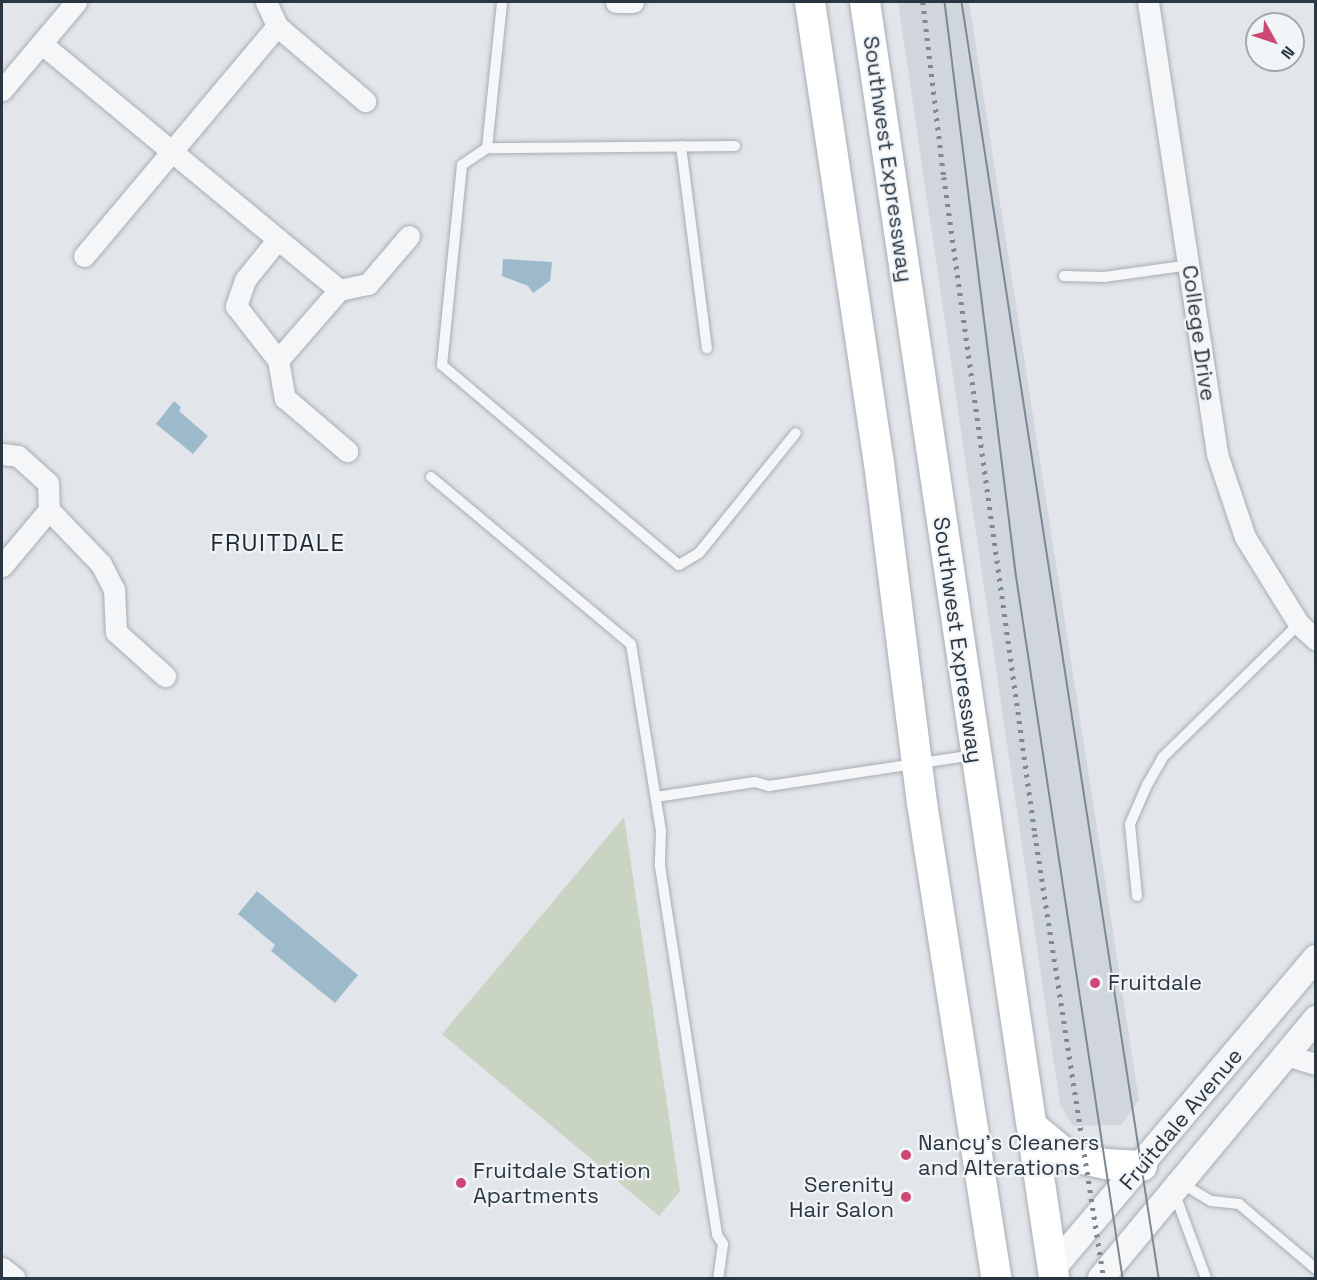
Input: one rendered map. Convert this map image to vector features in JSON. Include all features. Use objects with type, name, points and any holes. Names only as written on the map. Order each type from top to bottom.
[{"type":"main road","points":[[810,2],[879,463],[918,765],[996,1278]]},
{"type":"main road","name":"Southwest Expressway","points":[[865,2],[975,755],[1033,1127],[1050,1275]]},
{"type":"main road","points":[[1033,1127],[1068,1156],[1106,1164],[1142,1166]]},
{"type":"street","points":[[2,90],[76,2]]},
{"type":"street","points":[[266,2],[277,26],[365,101]]},
{"type":"street","points":[[616,2],[633,2]]},
{"type":"street","name":"College Drive","points":[[1148,2],[1190,265],[1217,454],[1245,537],[1299,624],[1316,640]]},
{"type":"street","points":[[84,256],[277,26]]},
{"type":"street","points":[[42,44],[339,290]]},
{"type":"street","points":[[278,360],[339,290],[368,284],[409,236]]},
{"type":"street","points":[[277,240],[245,280],[236,306],[278,360],[285,398],[347,451]]},
{"type":"street","points":[[2,454],[18,456],[48,483],[49,510],[101,564],[114,589],[116,632],[165,676]]},
{"type":"street","points":[[4,558],[49,510]]},
{"type":"street","name":"Fruitdale Avenue","points":[[1050,1275],[1316,958]]},
{"type":"street","name":"Fruitdale Avenue","points":[[1101,1278],[1316,1019]]},
{"type":"street","points":[[1286,1055],[1316,1064]]},
{"type":"street","points":[[2,1268],[15,1278]]},
{"type":"lane","points":[[487,148],[502,2]]},
{"type":"lane","points":[[681,146],[707,348]]},
{"type":"lane","points":[[735,146],[487,148],[462,165],[442,365],[680,565],[699,553],[796,433]]},
{"type":"lane","points":[[1064,276],[1104,277],[1190,265]]},
{"type":"lane","points":[[431,477],[631,644],[661,831],[660,866],[717,1235],[724,1253],[718,1278]]},
{"type":"lane","points":[[1137,896],[1130,824],[1147,785],[1164,757],[1299,624]]},
{"type":"lane","points":[[656,797],[755,782],[769,786],[975,755]]},
{"type":"lane","points":[[1178,1188],[1211,1200],[1239,1204],[1316,1269]]},
{"type":"lane","points":[[1178,1188],[1206,1278]]},
{"type":"shaded area","points":[[898,2],[969,2],[1139,1100],[1121,1125],[1073,1126],[1060,1104]]},
{"type":"green space","points":[[624,817],[680,1191],[659,1216],[442,1034]]},
{"type":"water","points":[[503,259],[552,262],[550,281],[533,293],[528,286],[502,276]]},
{"type":"water","points":[[174,401],[181,407],[179,411],[208,436],[193,454],[156,424]]},
{"type":"water","points":[[257,891],[358,975],[335,1003],[271,951],[275,945],[238,914]]},
{"type":"tram line","points":[[945,2],[1016,573],[1123,1278]]},
{"type":"tram line","points":[[962,2],[1159,1278]]},
{"type":"railway","points":[[923,2],[944,177],[1035,834],[1104,1278]]},
{"type":"place","name":"Fruitdale","points":[[1095,983]]},
{"type":"place","name":"Nancy's Cleaners and Alterations","points":[[906,1155]]},
{"type":"place","name":"Fruitdale Station Apartments","points":[[461,1183]]},
{"type":"place","name":"Serenity Hair Salon","points":[[906,1197]]},
{"type":"district","name":"FRUITDALE","points":[[278,543]]}]
